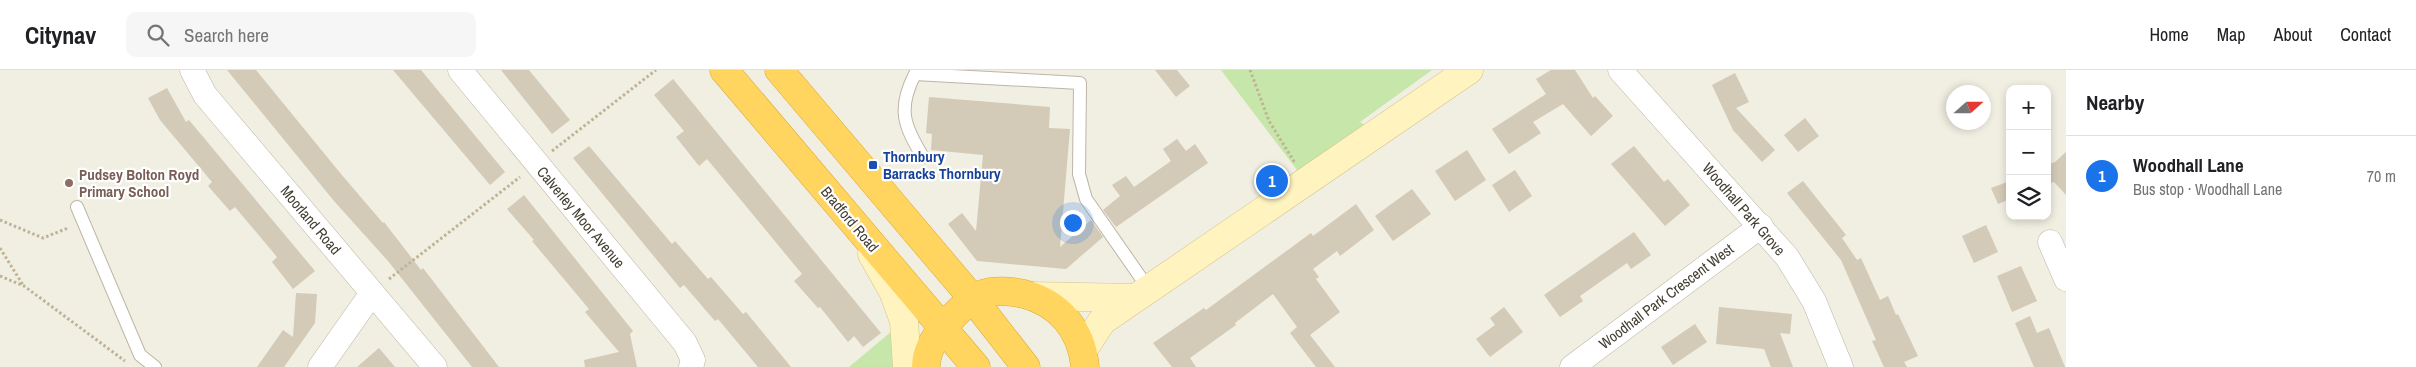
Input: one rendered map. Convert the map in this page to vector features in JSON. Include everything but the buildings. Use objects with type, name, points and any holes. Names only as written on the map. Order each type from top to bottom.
[{"type":"highway","name":"Bradford Road","points":[[724,70],[976,367]]},
{"type":"highway","points":[[779,70],[973,300],[1026,367]]},
{"type":"highway","points":[[926,367],[929,350],[943,328],[973,300],[983,294],[999,292],[1015,292],[1031,296],[1047,303],[1062,313],[1078,337],[1084,358]]},
{"type":"street","name":"Moorland Road","points":[[192,70],[205,95],[435,367]]},
{"type":"street","name":"Calverley Moor Avenue","points":[[460,70],[686,344],[693,360],[691,367]]},
{"type":"street","points":[[1084,358],[1102,321],[1140,293],[1307,182],[1469,70]]},
{"type":"street","name":"Woodhall Park Grove","points":[[1620,70],[1787,257],[1814,301],[1841,367]]},
{"type":"street","name":"Woodhall Park Crescent West","points":[[1572,367],[1760,226]]},
{"type":"street","points":[[857,227],[892,291],[904,321],[907,367]]},
{"type":"street","points":[[2050,242],[2066,279]]},
{"type":"street","points":[[320,367],[372,293]]},
{"type":"street","points":[[1031,296],[1140,293]]},
{"type":"lane","points":[[923,157],[911,138],[904,113],[907,89],[915,72],[1080,83],[1079,174],[1086,199],[1140,293]]},
{"type":"lane","points":[[77,207],[140,355],[155,367]]},
{"type":"path","points":[[372,293],[656,70]]},
{"type":"path","points":[[1250,70],[1269,121],[1307,182]]},
{"type":"path","points":[[0,220],[44,238],[83,222]]},
{"type":"path","points":[[0,248],[24,286]]},
{"type":"path","points":[[0,276],[24,286],[133,367]]},
{"type":"green space","points":[[1221,70],[1432,70],[1360,122],[1377,133],[1307,183]]},
{"type":"green space","points":[[904,321],[907,367],[849,367]]},
{"type":"place","name":"Thornbury Barracks Thornbury","points":[[873,165]]},
{"type":"place","name":"Woodhall Lane","points":[[1272,181]]},
{"type":"place","name":"Pudsey Bolton Royd Primary School","points":[[69,183]]}]
